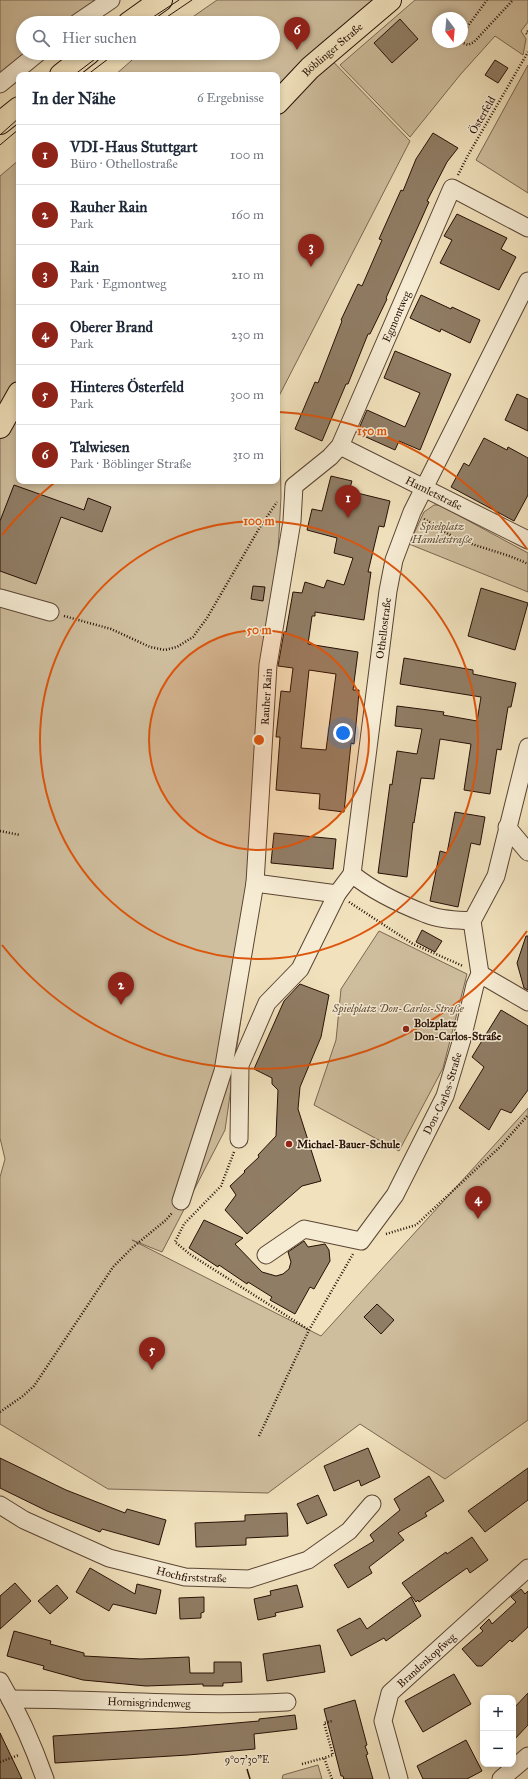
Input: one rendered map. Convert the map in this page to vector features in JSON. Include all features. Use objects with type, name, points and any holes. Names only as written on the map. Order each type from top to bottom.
[{"type":"main road","points":[[138,16],[161,0]]},
{"type":"main road","name":"Böblinger Straße","points":[[280,100],[310,68],[390,0]]},
{"type":"main road","points":[[65,72],[80,60]]},
{"type":"main road","points":[[0,123],[16,110]]},
{"type":"main road","points":[[0,428],[16,399]]},
{"type":"street","points":[[87,16],[111,0]]},
{"type":"street","points":[[0,84],[29,60]]},
{"type":"street","points":[[452,188],[528,228]]},
{"type":"street","name":"Egmontweg","points":[[340,446],[452,188]]},
{"type":"street","name":"Othellostraße","points":[[352,874],[388,591],[394,560],[412,512],[528,281]]},
{"type":"street","name":"Hamletstraße","points":[[340,446],[425,487],[528,540]]},
{"type":"street","name":"Rauher Rain","points":[[181,1201],[223,1071],[255,883],[268,665],[292,521],[294,486],[330,457],[340,446]]},
{"type":"street","points":[[0,598],[50,612]]},
{"type":"street","points":[[239,1139],[240,1065],[268,1003],[300,969],[337,894],[352,874],[369,887],[427,915],[452,920],[472,921],[496,876],[528,747]]},
{"type":"street","points":[[507,827],[528,852]]},
{"type":"street","points":[[255,883],[337,894]]},
{"type":"street","name":"Don-Carlos-Straße","points":[[361,1241],[396,1195],[445,1096],[480,974],[472,921]]},
{"type":"street","points":[[480,974],[528,1002]]},
{"type":"street","points":[[266,1255],[304,1230],[361,1241]]},
{"type":"street","name":"Hochfirststraße","points":[[0,1505],[24,1520],[109,1558],[185,1578],[249,1579],[308,1560],[349,1531],[372,1504]]},
{"type":"street","name":"Brandenkopfweg","points":[[399,1779],[382,1721],[390,1693],[528,1568]]},
{"type":"street","points":[[0,1682],[10,1699],[35,1751],[45,1779]]},
{"type":"street","name":"Hornisgrindenweg","points":[[10,1699],[65,1699],[177,1704],[288,1702]]},
{"type":"street","points":[[501,1779],[528,1756]]},
{"type":"path","points":[[468,26],[487,0]]},
{"type":"path","points":[[468,45],[474,42],[513,0]]},
{"type":"path","points":[[528,31],[526,33],[528,35]]},
{"type":"path","name":"Österfeld","points":[[452,188],[467,156],[528,52]]},
{"type":"path","points":[[50,612],[111,629],[150,647],[165,650],[177,647],[193,636],[207,618],[260,527],[281,496]]},
{"type":"path","points":[[412,512],[454,537],[488,550],[510,555],[528,564]]},
{"type":"path","points":[[0,831],[20,836]]},
{"type":"path","points":[[337,894],[413,944],[480,974]]},
{"type":"path","points":[[259,1436],[309,1330],[361,1241],[416,1226],[500,1147],[528,1115]]},
{"type":"path","points":[[239,1139],[221,1186],[184,1224],[175,1242],[191,1255],[309,1330]]},
{"type":"path","points":[[0,1412],[23,1396],[34,1386],[113,1267],[132,1246],[166,1220],[181,1201]]},
{"type":"path","points":[[302,1764],[335,1754],[324,1723],[332,1721]]},
{"type":"path","points":[[0,1762],[8,1758]]},
{"type":"path","points":[[324,1758],[332,1779]]},
{"type":"green space","points":[[0,0],[100,0],[76,16],[16,16],[16,60],[21,60],[0,78]]},
{"type":"green space","points":[[217,0],[374,0],[318,46],[410,141],[280,394],[280,72],[118,72],[132,60],[280,60],[280,16],[194,16]]},
{"type":"green space","points":[[415,0],[528,0],[528,22],[521,31],[526,39],[523,55],[495,36],[460,75],[410,137],[340,65]]},
{"type":"green space","points":[[528,65],[528,193],[476,160]]},
{"type":"green space","points":[[16,163],[16,484],[280,484],[280,446],[281,496],[261,879],[225,1130],[162,1252],[132,1240],[321,1336],[528,1108],[528,1420],[445,1479],[360,1424],[268,1493],[108,1489],[0,1424],[0,1177],[5,1159],[0,1138],[0,176]]},
{"type":"green space","name":"Spielplatz Hamletstraße","points":[[434,505],[439,505],[528,553],[528,592],[409,544],[424,512]]},
{"type":"green space","name":"Spielplatz Don-Carlos-Straße","points":[[379,931],[467,974],[443,1068],[399,1151],[314,1105],[336,1040],[341,989]]},
{"type":"green space","points":[[318,1765],[322,1779],[282,1779],[283,1775]]},
{"type":"building","points":[[400,19],[418,39],[392,63],[374,43]]},
{"type":"building","points":[[495,60],[508,68],[498,83],[485,75]]},
{"type":"building","points":[[433,133],[458,148],[447,162],[427,201],[429,202],[386,298],[387,299],[370,334],[368,334],[348,384],[346,384],[322,441],[295,429],[315,382],[318,383],[342,321],[341,320],[358,284],[362,286],[382,240],[379,239],[401,190],[403,191],[416,159]]},
{"type":"building","points":[[457,214],[507,238],[501,249],[516,257],[499,290],[440,263],[452,240],[444,236]]},
{"type":"building","points":[[421,295],[480,320],[470,343],[441,329],[440,332],[410,318]]},
{"type":"building","points":[[395,351],[451,374],[420,450],[399,441],[395,450],[357,433],[367,410],[405,427],[420,393],[384,378]]},
{"type":"building","points":[[517,394],[528,399],[528,431],[505,420]]},
{"type":"building","points":[[484,438],[507,450],[508,447],[528,458],[528,495],[514,521],[451,487],[464,463],[469,466]]},
{"type":"building","points":[[331,476],[352,481],[349,491],[390,501],[384,527],[379,526],[368,572],[371,572],[364,620],[315,612],[315,616],[312,616],[308,644],[358,652],[353,690],[359,690],[358,704],[354,744],[351,743],[344,812],[319,809],[320,794],[276,790],[280,737],[276,737],[281,691],[290,692],[293,668],[278,666],[293,592],[302,593],[305,582],[324,588],[327,580],[344,585],[353,558],[334,553],[337,538],[307,530],[312,509],[322,511]],"holes":[[[309,670],[336,674],[326,750],[301,748]]]},
{"type":"building","points":[[14,485],[84,510],[88,498],[111,507],[102,532],[61,517],[36,584],[0,571],[0,521]]},
{"type":"building","points":[[253,586],[265,587],[263,601],[251,599]]},
{"type":"building","points":[[481,588],[528,603],[515,650],[468,636]]},
{"type":"building","points":[[404,658],[473,670],[473,674],[516,683],[511,707],[508,707],[501,750],[497,749],[490,794],[464,790],[471,744],[440,739],[434,779],[421,778],[414,823],[413,822],[407,877],[378,873],[390,784],[392,785],[397,751],[417,754],[422,729],[395,726],[397,706],[444,712],[443,715],[477,721],[481,697],[400,684]]},
{"type":"building","points":[[455,812],[485,817],[480,845],[471,843],[458,907],[430,901],[440,851],[447,853]]},
{"type":"building","points":[[274,833],[336,839],[333,869],[271,863]]},
{"type":"building","points":[[422,930],[442,941],[435,952],[416,942]]},
{"type":"building","points":[[526,936],[528,936],[528,990],[524,988],[517,963]]},
{"type":"building","name":"Michael-Bauer-Schule","points":[[300,984],[329,995],[321,1037],[300,1087],[298,1109],[321,1181],[302,1186],[247,1234],[225,1210],[236,1195],[230,1186],[259,1157],[258,1155],[276,1136],[278,1090],[272,1084],[272,1078],[254,1069],[284,1001]]},
{"type":"building","points":[[501,1010],[528,1026],[528,1090],[511,1113],[501,1109],[489,1130],[459,1108],[484,1067],[472,1057]]},
{"type":"building","points":[[204,1220],[243,1238],[235,1244],[262,1272],[276,1276],[283,1274],[289,1269],[291,1262],[288,1252],[304,1241],[308,1247],[325,1244],[329,1250],[330,1261],[314,1289],[310,1287],[295,1314],[270,1300],[272,1297],[248,1282],[247,1284],[219,1265],[218,1267],[189,1248]]},
{"type":"building","points":[[377,1304],[394,1320],[381,1334],[364,1317]]},
{"type":"building","points":[[368,1448],[380,1477],[361,1486],[359,1480],[334,1491],[324,1466]]},
{"type":"building","points":[[0,1458],[66,1490],[125,1513],[127,1509],[166,1520],[159,1545],[102,1529],[100,1532],[47,1511],[0,1488]]},
{"type":"building","points":[[528,1468],[528,1500],[485,1532],[468,1511]]},
{"type":"building","points":[[429,1476],[444,1501],[425,1513],[427,1516],[398,1533],[404,1540],[369,1567],[372,1573],[348,1588],[334,1565],[374,1541],[370,1535],[400,1510],[394,1499]]},
{"type":"building","points":[[318,1495],[327,1515],[307,1524],[297,1504]]},
{"type":"building","points":[[287,1513],[288,1536],[246,1538],[246,1545],[196,1547],[195,1523],[245,1521],[245,1515]]},
{"type":"building","points":[[472,1537],[488,1560],[470,1573],[467,1568],[419,1602],[418,1600],[416,1602],[402,1583],[446,1552],[447,1554]]},
{"type":"building","points":[[90,1568],[135,1594],[137,1584],[161,1590],[156,1614],[113,1604],[109,1611],[76,1592]]},
{"type":"building","points":[[15,1583],[31,1601],[0,1629],[0,1596]]},
{"type":"building","points":[[57,1585],[68,1598],[50,1614],[38,1601]]},
{"type":"building","points":[[297,1585],[303,1607],[275,1613],[276,1616],[258,1620],[254,1599],[271,1595],[270,1591]]},
{"type":"building","points":[[521,1589],[525,1594],[528,1591],[528,1627],[512,1642],[510,1640],[482,1666],[477,1666],[462,1649],[483,1631],[480,1628],[489,1619],[492,1624],[516,1602],[511,1597]]},
{"type":"building","points":[[204,1597],[204,1612],[201,1613],[201,1618],[180,1619],[179,1598]]},
{"type":"building","points":[[411,1597],[421,1616],[386,1641],[384,1638],[351,1656],[337,1630],[360,1618],[367,1629]]},
{"type":"building","points":[[14,1631],[51,1641],[50,1644],[84,1653],[84,1656],[141,1659],[189,1657],[190,1673],[214,1673],[214,1662],[241,1662],[242,1682],[223,1683],[223,1686],[203,1686],[203,1684],[146,1686],[83,1680],[43,1669],[44,1666],[7,1656]]},
{"type":"building","points":[[320,1645],[325,1672],[267,1681],[263,1654]]},
{"type":"building","points":[[454,1674],[471,1704],[423,1732],[405,1701]]},
{"type":"building","points":[[528,1693],[528,1725],[516,1738],[516,1731],[516,1706]]},
{"type":"building","points":[[355,1700],[367,1745],[365,1746],[368,1754],[366,1755],[373,1779],[344,1779],[343,1776],[341,1776],[324,1709]]},
{"type":"building","points":[[295,1715],[297,1729],[254,1734],[255,1749],[188,1755],[55,1763],[53,1736],[259,1721],[259,1719]]},
{"type":"building","points":[[0,1733],[22,1779],[0,1779]]},
{"type":"building","points":[[466,1740],[482,1771],[467,1779],[423,1779],[417,1766]]},
{"type":"tram line","points":[[155,16],[179,0]]},
{"type":"tram line","points":[[168,16],[192,0]]},
{"type":"tram line","points":[[78,72],[94,60]]},
{"type":"tram line","points":[[91,72],[107,60]]},
{"type":"tram line","points":[[0,135],[16,121]]},
{"type":"tram line","points":[[0,145],[16,132]]},
{"type":"place","name":"Talwiesen","points":[[297,50]]},
{"type":"place","name":"Rain","points":[[311,267]]},
{"type":"place","name":"VDI-Haus Stuttgart","points":[[348,518]]},
{"type":"place","name":"Rauher Rain","points":[[121,1005]]},
{"type":"place","name":"Bolzplatz Don-Carlos-Straße","points":[[406,1029]]},
{"type":"place","name":"Michael-Bauer-Schule","points":[[289,1144]]},
{"type":"place","name":"Oberer Brand","points":[[478,1219]]},
{"type":"place","name":"Hinteres Österfeld","points":[[152,1370]]}]
